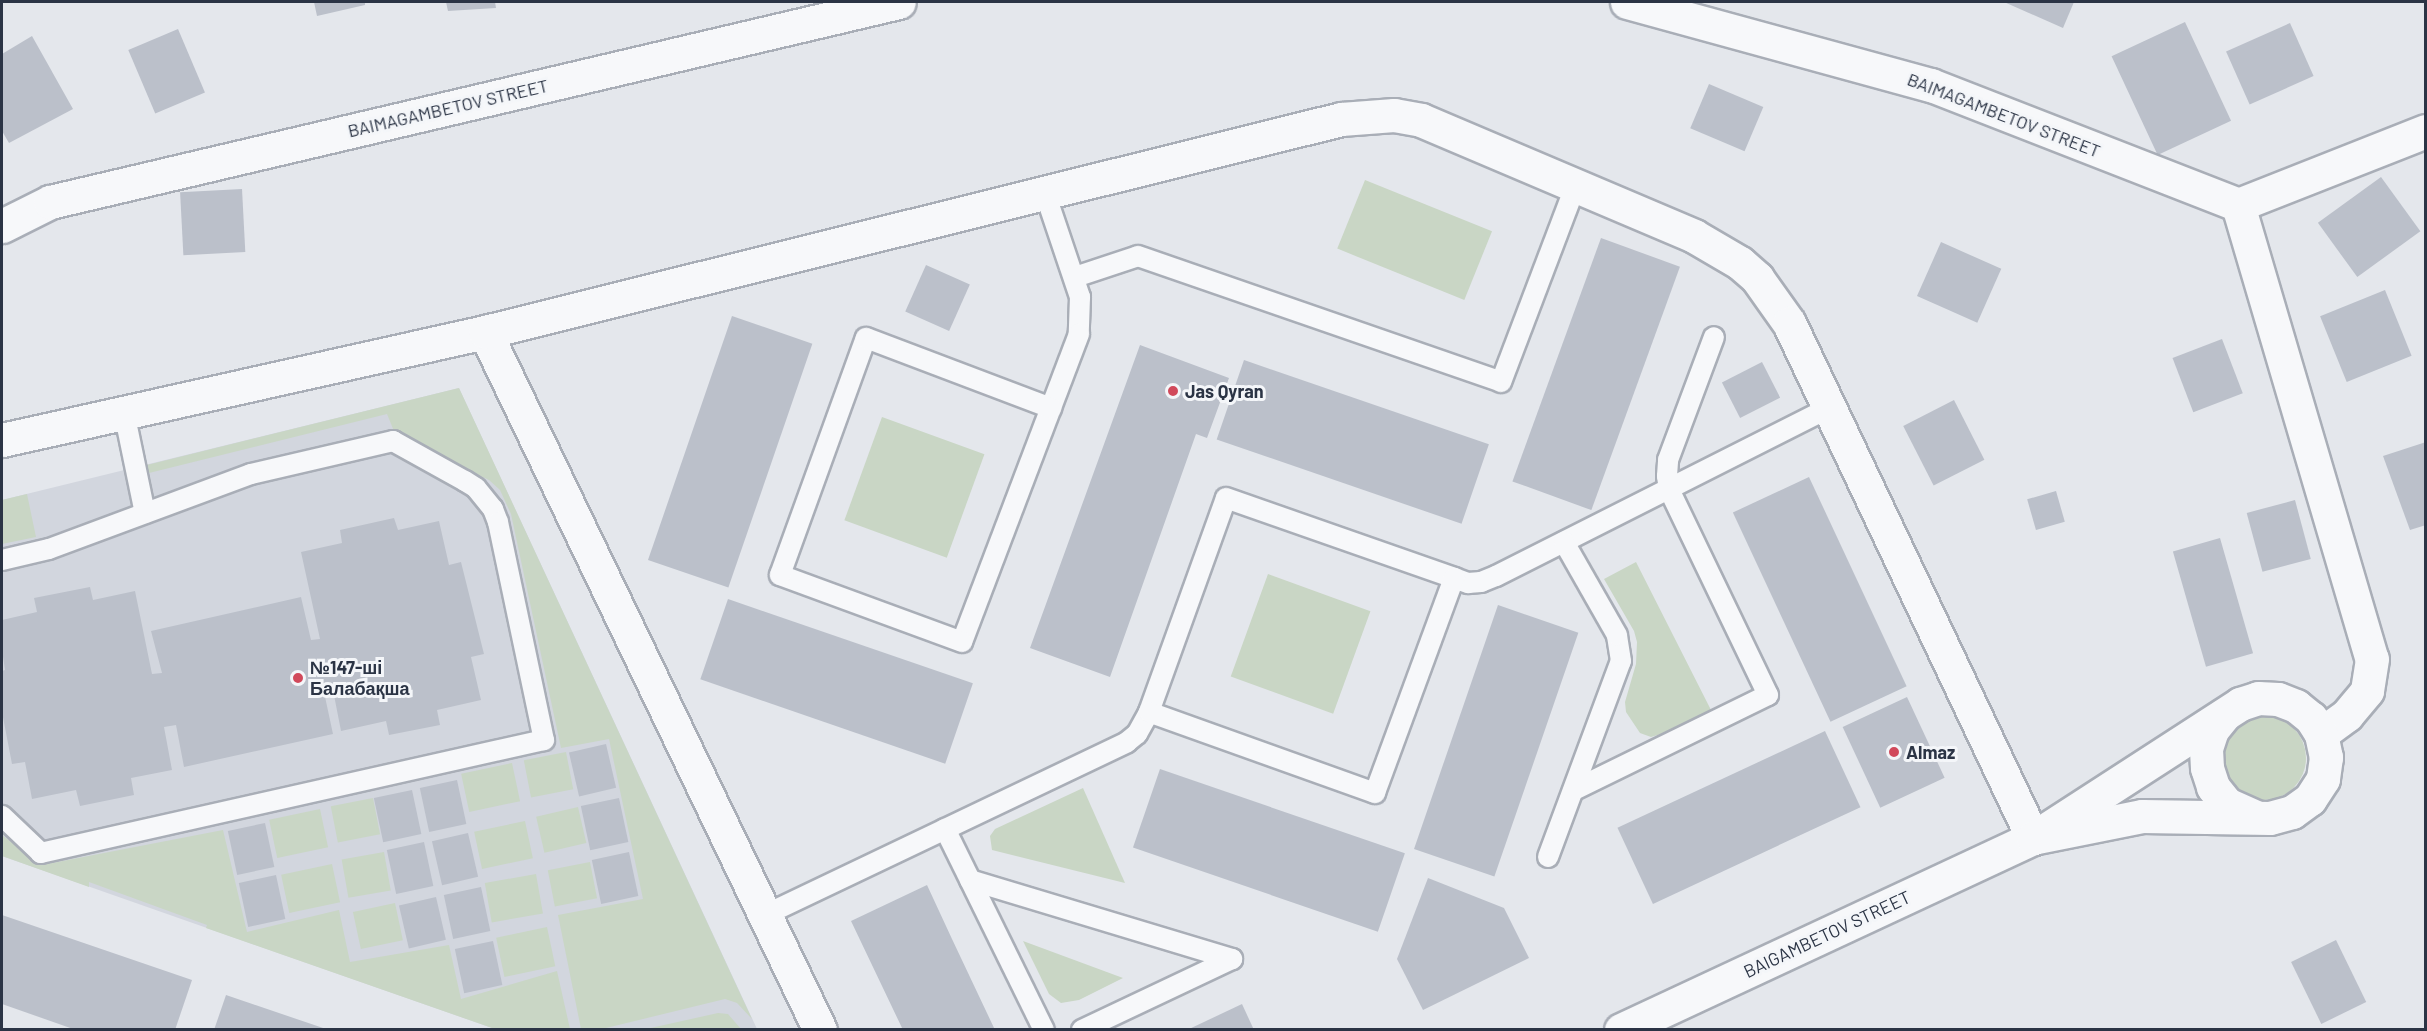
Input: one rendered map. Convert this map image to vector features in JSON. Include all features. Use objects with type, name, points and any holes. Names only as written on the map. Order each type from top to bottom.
[{"type":"street","name":"BAIMAGAMBETOV STREET","points":[[2,226],[50,202],[899,2]]},
{"type":"street","name":"BAIMAGAMBETOV STREET","points":[[1627,2],[1930,85],[2238,205]]},
{"type":"street","points":[[2,440],[485,332],[1341,119],[1394,115],[1422,120],[1694,236],[1740,262],[1762,285],[1789,323],[2033,838]]},
{"type":"street","points":[[2321,734],[2347,714],[2367,691],[2372,659],[2238,205],[2426,131]]},
{"type":"street","points":[[485,332],[819,1029]]},
{"type":"street","points":[[2258,698],[2278,699],[2303,712],[2321,734],[2326,757],[2323,779],[2310,799],[2292,812],[2270,818],[2142,816],[2033,838],[2240,704],[2258,698]]},
{"type":"street","points":[[2224,715],[2212,730],[2206,749],[2207,768],[2213,787],[2227,804],[2247,815],[2270,818]]},
{"type":"street","name":"BAIGAMBETOV STREET","points":[[1622,1029],[2033,838]]},
{"type":"lane","points":[[1075,277],[1138,256],[1501,382],[1576,185]]},
{"type":"lane","points":[[1045,193],[1080,297],[1079,334],[1051,408],[962,642],[780,575],[866,338],[1051,408]]},
{"type":"lane","points":[[1574,790],[1768,695],[1669,489],[1668,460],[1714,337]]},
{"type":"lane","points":[[765,915],[1127,742],[1137,734],[1149,712],[1226,498],[1468,583],[1481,582],[1829,408]]},
{"type":"lane","points":[[124,412],[145,513]]},
{"type":"lane","points":[[2,560],[48,549],[251,474],[393,441],[465,481],[486,498],[498,522],[544,740],[41,853],[2,816]]},
{"type":"lane","points":[[1548,857],[1621,660],[1617,635],[1564,542]]},
{"type":"lane","points":[[1149,712],[1375,792],[1454,578]]},
{"type":"lane","points":[[945,829],[1044,1029]]},
{"type":"lane","points":[[970,880],[1232,959],[1082,1029]]},
{"type":"shaded area","name":"№147-ші Балабақша","points":[[459,388],[757,1029],[495,1029],[2,856],[2,500]]},
{"type":"green space","points":[[1365,180],[1492,231],[1464,300],[1337,249]]},
{"type":"green space","points":[[459,388],[752,1019],[737,1003],[725,999],[602,1029],[581,1029],[558,915],[643,899],[609,739],[561,748],[511,514],[500,490],[489,480],[396,436],[387,414],[149,473],[147,465]]},
{"type":"green space","points":[[882,417],[984,454],[947,558],[844,520]]},
{"type":"green space","points":[[27,494],[36,537],[2,544],[2,500]]},
{"type":"green space","points":[[1636,562],[1712,712],[1678,729],[1651,737],[1640,733],[1626,712],[1625,702],[1636,664],[1637,642],[1634,631],[1604,579]]},
{"type":"green space","points":[[1268,574],[1370,611],[1333,714],[1231,676]]},
{"type":"green space","points":[[2264,716],[2280,719],[2294,728],[2303,742],[2306,758],[2303,774],[2294,788],[2280,797],[2264,800],[2248,797],[2234,788],[2225,774],[2222,758],[2225,742],[2234,728],[2248,719]]},
{"type":"green space","points":[[566,752],[573,789],[531,798],[524,760]]},
{"type":"green space","points":[[512,763],[520,801],[469,812],[461,774]]},
{"type":"green space","points":[[1083,788],[1125,883],[992,850],[990,836],[995,829]]},
{"type":"green space","points":[[373,798],[380,834],[338,843],[331,806]]},
{"type":"green space","points":[[578,807],[586,843],[544,853],[536,817]]},
{"type":"green space","points":[[320,809],[328,847],[277,858],[269,820]]},
{"type":"green space","points":[[525,821],[533,858],[482,869],[474,832]]},
{"type":"green space","points":[[223,830],[247,932],[339,910],[350,962],[449,945],[461,999],[557,971],[570,1029],[495,1029],[206,928],[207,925],[89,882],[89,887],[2,856],[2,835],[42,865]]},
{"type":"green space","points":[[384,852],[391,890],[348,898],[342,859]]},
{"type":"green space","points":[[590,862],[597,898],[555,907],[548,870]]},
{"type":"green space","points":[[332,864],[340,902],[289,913],[281,875]]},
{"type":"green space","points":[[536,874],[543,913],[492,922],[485,883]]},
{"type":"green space","points":[[395,903],[403,940],[361,949],[353,912]]},
{"type":"green space","points":[[547,927],[555,966],[504,977],[496,938]]},
{"type":"green space","points":[[1023,941],[1123,978],[1079,1000],[1061,1003],[1049,994]]},
{"type":"green space","points":[[718,1013],[728,1014],[741,1029],[646,1029]]},
{"type":"building","points":[[314,2],[365,2],[365,5],[317,16]]},
{"type":"building","points":[[446,2],[495,2],[496,8],[448,11]]},
{"type":"building","points":[[2004,2],[2074,2],[2063,28]]},
{"type":"building","points":[[2185,22],[2231,121],[2158,155],[2112,56]]},
{"type":"building","points":[[2290,23],[2314,76],[2250,104],[2226,51]]},
{"type":"building","points":[[178,29],[205,93],[155,114],[128,50]]},
{"type":"building","points":[[32,36],[73,109],[9,143],[2,131],[2,54]]},
{"type":"building","points":[[1709,84],[1763,107],[1745,151],[1690,128]]},
{"type":"building","points":[[2381,177],[2420,231],[2357,277],[2318,223]]},
{"type":"building","points":[[242,189],[245,252],[183,255],[180,192]]},
{"type":"building","points":[[1601,238],[1680,267],[1591,510],[1512,481]]},
{"type":"building","points":[[1941,242],[2001,269],[1977,323],[1917,296]]},
{"type":"building","points":[[926,265],[970,285],[949,331],[905,312]]},
{"type":"building","points":[[2385,290],[2412,356],[2347,382],[2320,316]]},
{"type":"building","points":[[732,316],[812,344],[728,588],[648,560]]},
{"type":"building","points":[[2222,339],[2243,393],[2193,412],[2173,358]]},
{"type":"building","points":[[1140,345],[1229,378],[1207,438],[1196,434],[1110,677],[1030,648]]},
{"type":"building","points":[[1244,360],[1489,444],[1462,524],[1217,439]]},
{"type":"building","points":[[1762,362],[1780,398],[1740,418],[1722,382]]},
{"type":"building","points":[[1954,400],[1984,460],[1934,486],[1903,426]]},
{"type":"building","points":[[2426,442],[2426,525],[2410,530],[2383,456]]},
{"type":"building","points":[[1809,477],[1907,686],[1830,722],[1733,512]]},
{"type":"building","points":[[2056,491],[2065,522],[2036,530],[2027,499]]},
{"type":"building","points":[[2295,500],[2311,559],[2262,572],[2247,513]]},
{"type":"building","points":[[394,518],[398,530],[439,521],[449,565],[461,562],[484,654],[471,657],[481,700],[437,710],[440,725],[389,735],[386,721],[341,731],[333,690],[324,692],[333,734],[184,767],[176,725],[164,727],[172,770],[131,778],[134,795],[80,806],[76,790],[32,799],[25,762],[12,764],[2,712],[2,671],[5,670],[2,620],[37,612],[34,598],[90,587],[93,600],[135,591],[152,674],[162,673],[151,631],[301,597],[311,640],[320,639],[301,552],[342,543],[340,530]]},
{"type":"building","points":[[2220,538],[2253,653],[2206,667],[2173,552]]},
{"type":"building","points":[[728,599],[973,683],[945,764],[700,679]]},
{"type":"building","points":[[1498,605],[1578,633],[1494,877],[1414,849]]},
{"type":"building","name":"Almaz","points":[[1907,697],[1945,778],[1880,808],[1843,727]]},
{"type":"building","points":[[1825,731],[1860,807],[1653,904],[1617,828]]},
{"type":"building","points":[[606,744],[616,788],[579,796],[569,753]]},
{"type":"building","points":[[1160,769],[1405,853],[1378,932],[1133,847]]},
{"type":"building","points":[[457,780],[466,824],[429,832],[420,788]]},
{"type":"building","points":[[412,790],[421,834],[383,842],[374,798]]},
{"type":"building","points":[[619,798],[628,842],[590,850],[581,806]]},
{"type":"building","points":[[265,823],[274,867],[237,875],[228,831]]},
{"type":"building","points":[[468,833],[478,877],[442,885],[432,841]]},
{"type":"building","points":[[424,842],[433,886],[396,894],[387,850]]},
{"type":"building","points":[[629,852],[638,896],[601,904],[592,860]]},
{"type":"building","points":[[276,875],[285,919],[248,927],[239,883]]},
{"type":"building","points":[[1428,878],[1504,908],[1529,958],[1423,1010],[1397,959]]},
{"type":"building","points":[[927,885],[995,1030],[903,1030],[851,921]]},
{"type":"building","points":[[481,887],[490,931],[453,939],[444,895]]},
{"type":"building","points":[[436,897],[446,940],[409,948],[399,906]]},
{"type":"building","points":[[2,915],[192,980],[175,1030],[76,1030],[2,1004]]},
{"type":"building","points":[[2336,940],[2366,1002],[2321,1024],[2291,962]]},
{"type":"building","points":[[493,941],[502,985],[464,993],[455,949]]},
{"type":"building","points":[[226,995],[326,1029],[326,1030],[214,1030]]},
{"type":"building","points":[[1242,1004],[1254,1030],[1187,1030]]},
{"type":"place","name":"Jas Qyran","points":[[1173,391]]},
{"type":"place","name":"№147-ші Балабақша","points":[[298,678]]},
{"type":"place","name":"Almaz","points":[[1894,752]]}]
